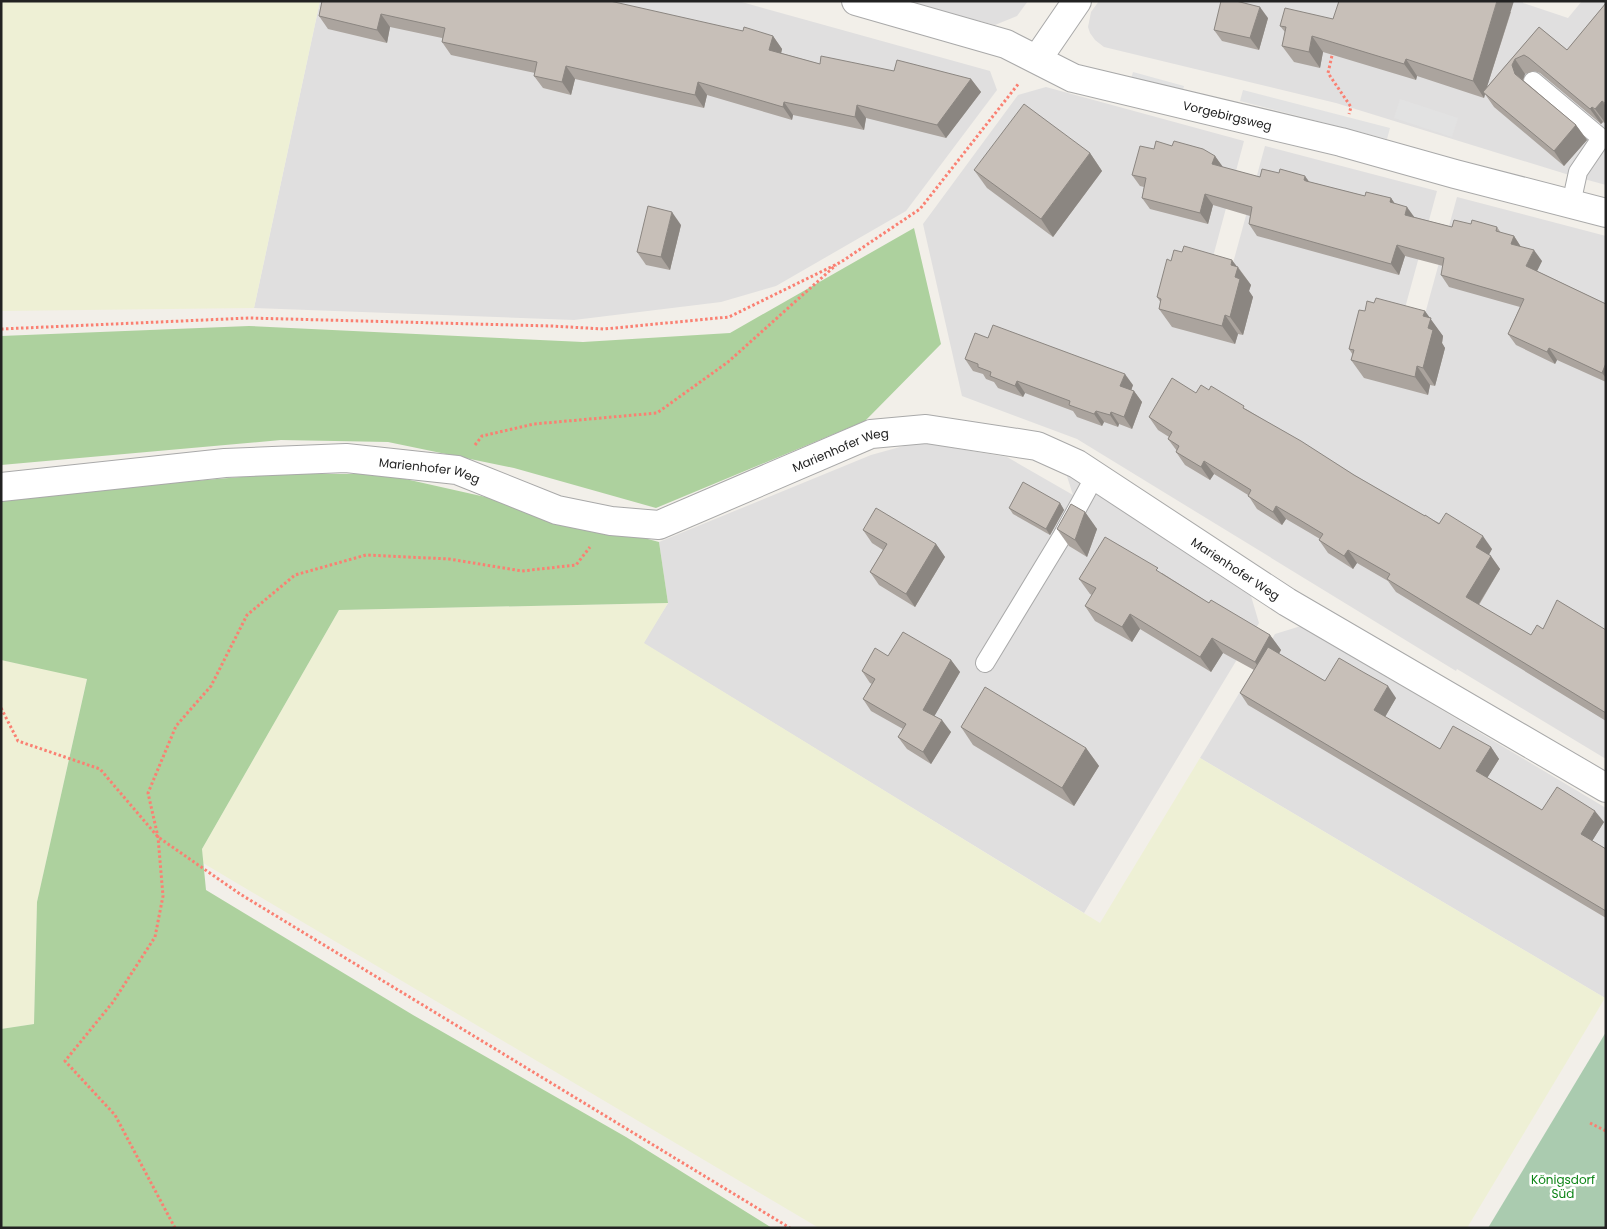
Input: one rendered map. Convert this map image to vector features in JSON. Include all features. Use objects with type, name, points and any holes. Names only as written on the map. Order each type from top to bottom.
[{"type":"street","name":"Vorgebirgsweg","points":[[856,1],[1006,44],[1038,58],[1073,78],[1341,142],[1606,213]]},
{"type":"street","points":[[1038,58],[1077,1]]},
{"type":"street","name":"Marienhofer Weg","points":[[1,487],[225,463],[346,458],[457,470],[558,510],[611,520],[659,525],[871,434],[926,429],[1037,446],[1077,464],[1286,602],[1606,788]]},
{"type":"lane","points":[[1533,81],[1603,138],[1578,172],[1571,204]]},
{"type":"lane","points":[[985,663],[1061,538],[1095,476]]},
{"type":"path","points":[[1334,46],[1328,73],[1351,107],[1341,142]]},
{"type":"path","points":[[457,470],[482,436],[534,424],[657,413],[728,362],[841,262],[920,209],[1038,58]]},
{"type":"path","points":[[1,329],[249,318],[614,328],[729,317],[841,262]]},
{"type":"path","points":[[175,1228],[115,1115],[65,1061],[113,1002],[155,937],[163,896],[158,837],[148,793],[176,726],[212,686],[247,615],[295,574],[366,555],[449,559],[522,571],[576,565],[611,520]]},
{"type":"path","points":[[1,708],[18,741],[100,768],[158,837],[248,899],[790,1228]]},
{"type":"path","points":[[1590,1123],[1606,1132]]},
{"type":"shaded area","points":[[320,1],[738,1],[990,71],[997,90],[906,211],[776,286],[721,302],[574,320],[254,308]]},
{"type":"shaded area","points":[[903,1],[1028,1],[1017,16],[995,25]]},
{"type":"shaded area","points":[[1099,1],[1523,1],[1523,3],[1568,18],[1582,1],[1606,1],[1606,185],[1336,103],[1104,47],[1095,40],[1088,27],[1091,12]]},
{"type":"shaded area","points":[[1133,72],[1184,86],[1182,94],[1131,79]]},
{"type":"shaded area","points":[[1046,87],[1244,141],[1210,268],[1230,274],[1265,146],[1437,191],[1402,319],[1422,325],[1457,197],[1606,236],[1606,759],[1457,669],[1456,671],[1077,439],[962,396],[923,224],[1018,95]]},
{"type":"shaded area","points":[[1243,90],[1390,128],[1387,139],[1240,101]]},
{"type":"shaded area","points":[[1400,99],[1458,118],[1452,137],[1394,118]]},
{"type":"shaded area","points":[[918,442],[1007,457],[1073,495],[1065,470],[1248,586],[1259,623],[1084,913],[643,643],[668,603],[659,542],[871,455]]},
{"type":"shaded area","points":[[1301,626],[1606,808],[1605,998],[1200,758],[1275,634]]},
{"type":"green space","points":[[1,1],[320,1],[254,308],[1,311]]},
{"type":"green space","points":[[914,228],[941,344],[865,421],[656,508],[514,468],[388,442],[281,440],[1,465],[1,336],[249,326],[583,342],[730,333]]},
{"type":"green space","points":[[276,474],[383,474],[517,504],[659,542],[668,603],[339,610],[202,849],[206,890],[413,1015],[626,1137],[772,1228],[1,1228],[1,1029],[34,1024],[37,902],[87,679],[1,660],[1,497]]},
{"type":"green space","points":[[668,603],[644,643],[1100,923],[1200,758],[1605,998],[1467,1228],[819,1228],[203,863],[202,849],[339,610]]},
{"type":"green space","points":[[1,660],[87,678],[37,902],[34,1024],[1,1029]]},
{"type":"green space","name":"Königsdorf Süd","points":[[1606,1032],[1606,1228],[1488,1228]]},
{"type":"building","points":[[322,1],[610,1],[743,31],[744,27],[773,36],[769,50],[820,64],[821,56],[894,71],[897,60],[971,79],[937,125],[857,105],[855,117],[784,102],[783,107],[698,82],[695,95],[566,66],[562,82],[534,76],[537,62],[442,42],[445,28],[381,14],[377,30],[319,16]]},
{"type":"building","points":[[1221,1],[1236,1],[1260,7],[1250,38],[1214,30]]},
{"type":"building","points":[[1339,1],[1497,1],[1473,81],[1406,59],[1404,64],[1312,36],[1309,52],[1282,46],[1286,27],[1280,26],[1285,8],[1333,19]]},
{"type":"building","points":[[1606,3],[1606,104],[1602,101],[1595,109],[1592,107],[1590,109],[1524,55],[1515,59],[1512,65],[1515,74],[1576,125],[1554,151],[1483,92],[1539,27],[1567,50]]},
{"type":"building","points":[[1024,104],[1090,153],[1041,219],[974,170]]},
{"type":"building","points":[[1156,141],[1172,146],[1174,141],[1203,149],[1215,156],[1212,164],[1260,177],[1262,169],[1279,173],[1280,169],[1305,176],[1304,180],[1306,181],[1365,196],[1366,192],[1391,198],[1390,202],[1407,207],[1405,215],[1452,227],[1454,220],[1471,224],[1472,220],[1497,227],[1496,231],[1514,236],[1511,244],[1534,250],[1526,266],[1606,304],[1606,363],[1602,373],[1549,348],[1547,352],[1508,334],[1524,299],[1441,275],[1444,258],[1397,245],[1391,264],[1249,224],[1252,207],[1205,194],[1200,213],[1142,198],[1146,178],[1132,175],[1140,146],[1154,149]]},
{"type":"building","points":[[648,206],[672,212],[661,257],[637,252]]},
{"type":"building","points":[[1184,246],[1232,260],[1231,265],[1238,267],[1235,277],[1240,279],[1230,317],[1225,315],[1222,326],[1159,309],[1161,299],[1157,297],[1167,259],[1171,261],[1174,250],[1182,252]]},
{"type":"building","points":[[1376,298],[1425,311],[1423,316],[1431,318],[1428,328],[1433,330],[1423,368],[1417,366],[1415,377],[1351,360],[1354,350],[1349,349],[1359,310],[1365,311],[1367,301],[1374,303]]},
{"type":"building","points":[[993,325],[1125,374],[1120,386],[1134,391],[1124,417],[1111,412],[1110,415],[1096,411],[1094,414],[1069,405],[1070,401],[1017,381],[1015,386],[990,376],[991,372],[965,359],[975,333],[988,338]]},
{"type":"building","points":[[1172,378],[1196,393],[1201,385],[1209,390],[1211,386],[1244,406],[1243,408],[1439,524],[1446,513],[1483,536],[1476,547],[1491,556],[1466,597],[1531,635],[1537,625],[1543,629],[1557,600],[1606,630],[1606,713],[1387,579],[1390,574],[1348,550],[1344,556],[1319,540],[1323,534],[1276,506],[1273,512],[1248,496],[1251,490],[1204,461],[1201,467],[1176,452],[1179,446],[1168,439],[1172,432],[1149,417]]},
{"type":"building","points":[[1023,482],[1060,503],[1046,529],[1009,508]]},
{"type":"building","points":[[1071,504],[1085,512],[1075,540],[1057,529]]},
{"type":"building","points":[[876,508],[936,544],[906,594],[870,572],[887,544],[863,530]]},
{"type":"building","points":[[1105,537],[1158,568],[1156,570],[1209,603],[1211,600],[1270,635],[1255,662],[1212,638],[1200,657],[1130,614],[1122,627],[1085,606],[1096,588],[1079,579]]},
{"type":"building","points":[[903,632],[951,660],[923,710],[942,720],[923,752],[898,737],[906,724],[863,699],[875,679],[862,671],[875,648],[888,656]]},
{"type":"building","points":[[1268,647],[1325,681],[1339,658],[1388,686],[1374,710],[1440,749],[1453,726],[1491,747],[1476,771],[1542,810],[1557,787],[1595,811],[1581,834],[1606,849],[1606,911],[1240,693]]},
{"type":"building","points":[[985,687],[1086,748],[1062,788],[961,727]]}]
